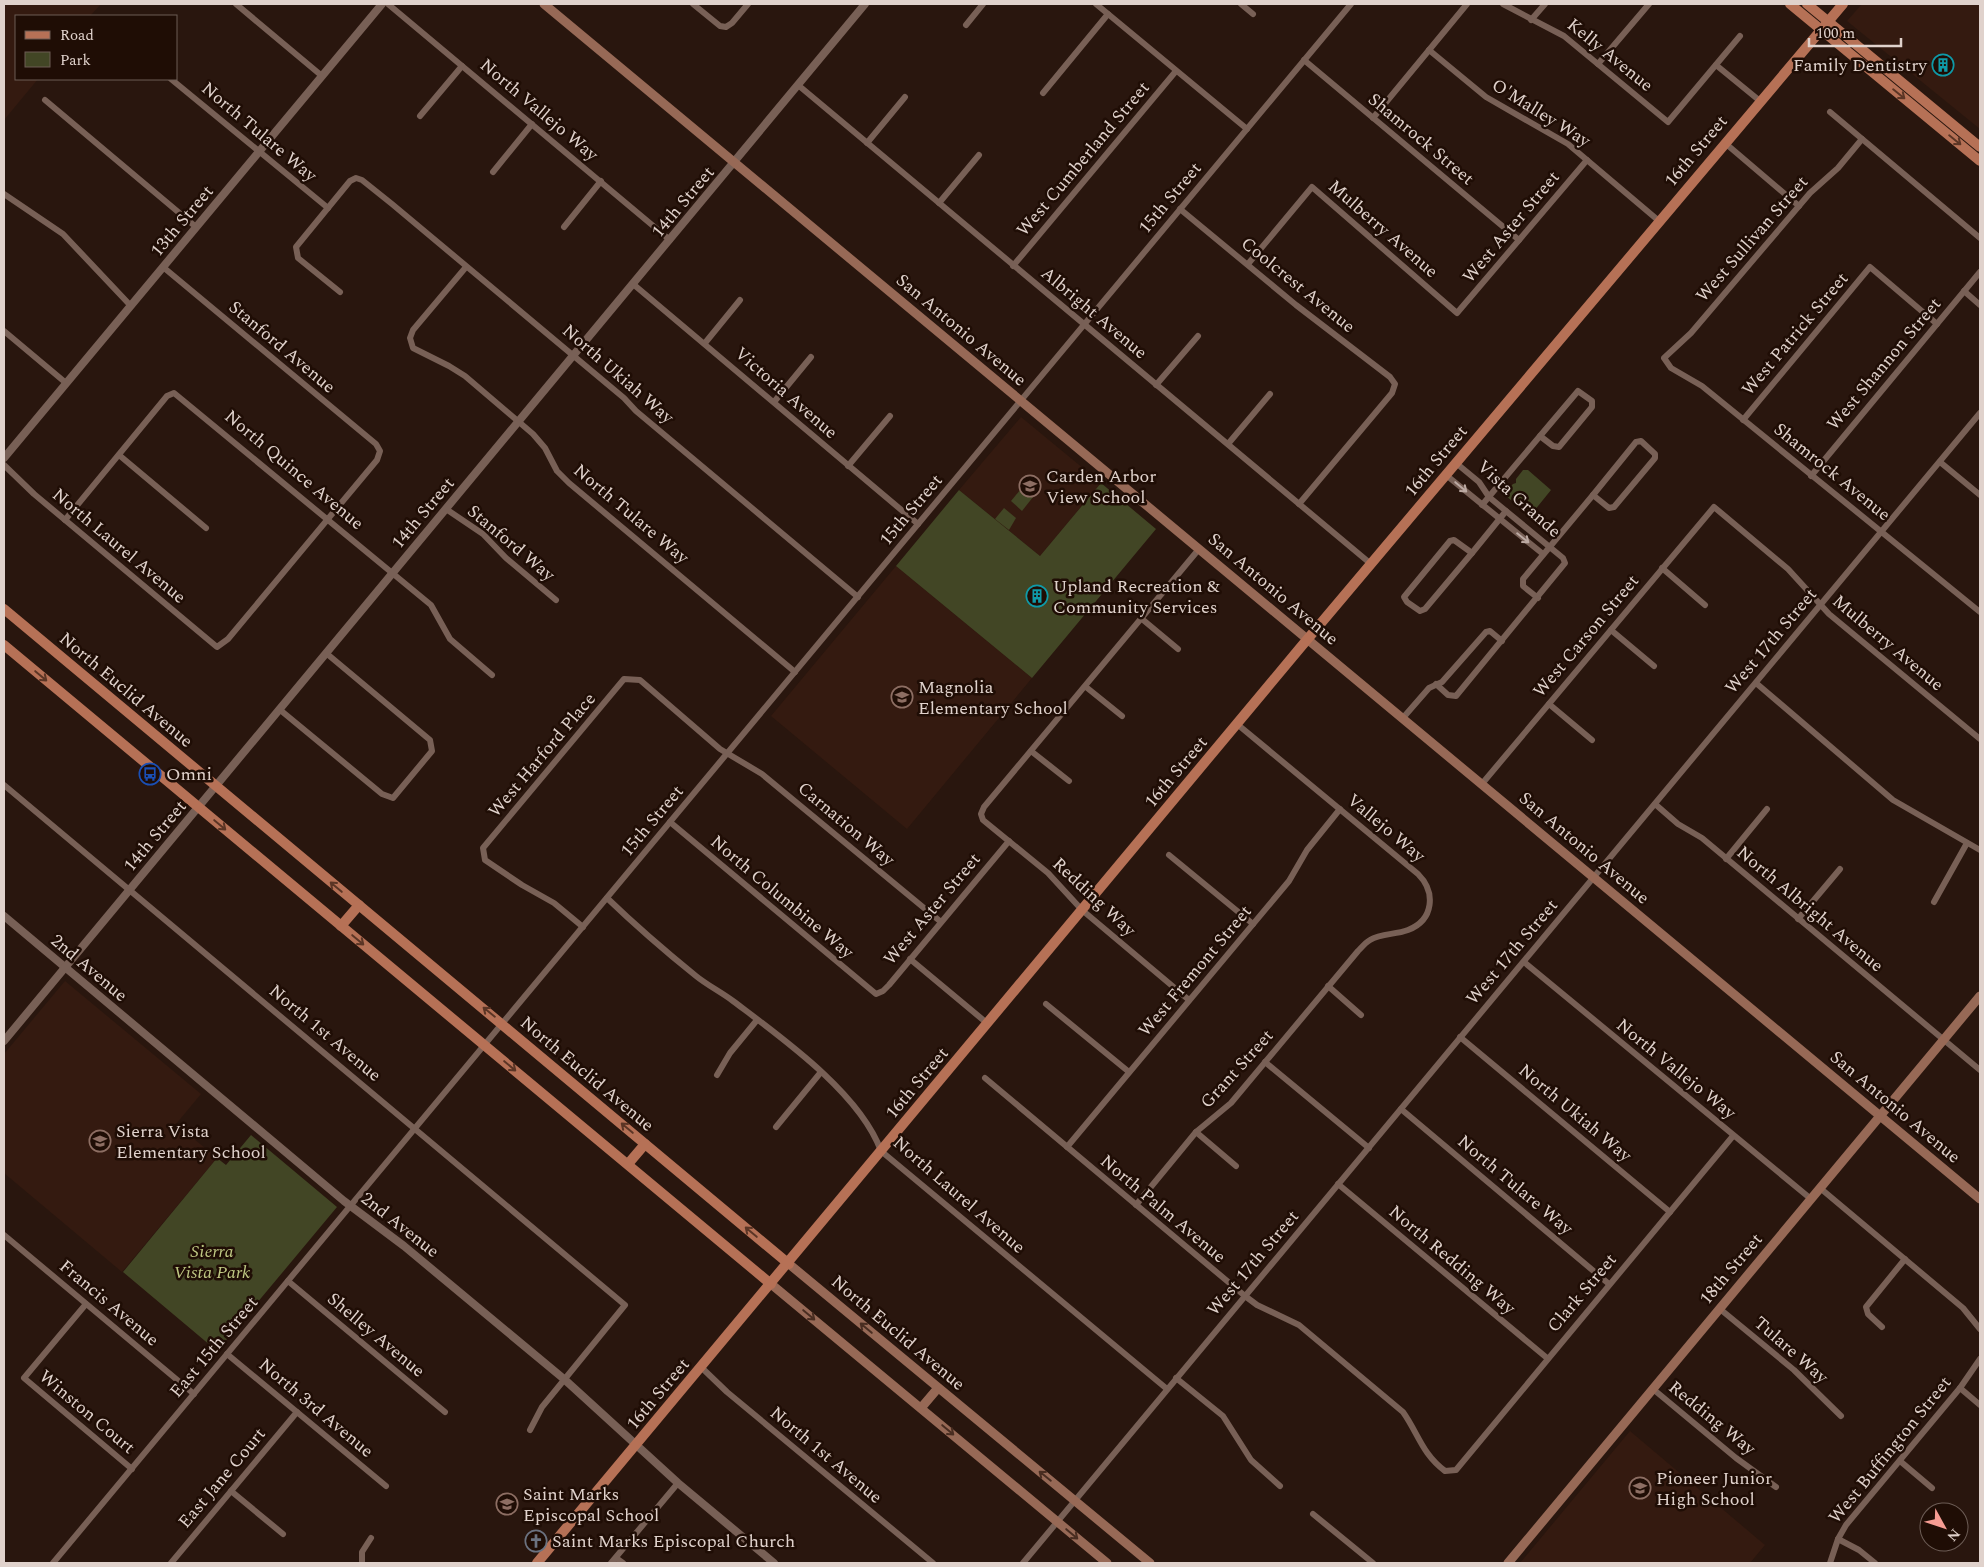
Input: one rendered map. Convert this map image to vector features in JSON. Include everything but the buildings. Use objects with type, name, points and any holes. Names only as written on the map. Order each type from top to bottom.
[{"type":"main road","name":"San Antonio Avenue","points":[[544,4],[1980,1200]]},
{"type":"main road","points":[[1790,4],[1980,161]]},
{"type":"main road","points":[[1808,4],[1979,146],[1970,153]]},
{"type":"main road","name":"16th Street","points":[[537,1563],[789,1264],[881,1151],[1456,462],[1842,4]]},
{"type":"main road","name":"North Euclid Avenue","points":[[4,609],[1150,1563]]},
{"type":"main road","points":[[4,645],[1107,1563]]},
{"type":"main road","points":[[341,926],[358,905]]},
{"type":"main road","name":"18th Street","points":[[1508,1563],[1980,996]]},
{"type":"main road","points":[[628,1164],[645,1144]]},
{"type":"main road","points":[[922,1408],[938,1388]]},
{"type":"street","points":[[236,4],[322,76]]},
{"type":"street","name":"13th Street","points":[[4,458],[382,4]]},
{"type":"street","name":"North Vallejo Way","points":[[388,4],[670,240]]},
{"type":"street","points":[[693,4],[720,26],[726,27],[732,23],[748,4]]},
{"type":"street","name":"14th Street","points":[[4,1041],[865,4]]},
{"type":"street","points":[[966,25],[983,4]]},
{"type":"street","points":[[1096,4],[1246,129]]},
{"type":"street","points":[[1241,4],[1253,14]]},
{"type":"street","name":"15th Street","points":[[493,1034],[1351,4]]},
{"type":"street","points":[[1373,118],[1467,4]]},
{"type":"street","name":"Kelly Avenue","points":[[1503,4],[1531,20],[1554,30],[1668,122],[1716,64]]},
{"type":"street","points":[[1531,20],[1545,4]]},
{"type":"street","points":[[1598,64],[1649,4]]},
{"type":"street","points":[[1042,92],[1108,14]]},
{"type":"street","points":[[1740,36],[1716,64],[1760,101]]},
{"type":"street","name":"O'Malley Way","points":[[1429,50],[1486,97],[1551,133],[1587,160],[1659,221]]},
{"type":"street","name":"Shamrock Street","points":[[1304,60],[1519,240]]},
{"type":"street","points":[[420,116],[462,66]]},
{"type":"street","name":"West Cumberland Street","points":[[1013,266],[1176,72]]},
{"type":"street","name":"North Tulare Way","points":[[172,80],[328,208]]},
{"type":"street","name":"Albright Avenue","points":[[798,85],[1371,564]]},
{"type":"street","points":[[867,143],[905,97]]},
{"type":"street","points":[[45,100],[196,227]]},
{"type":"street","points":[[1830,112],[1980,238]]},
{"type":"street","points":[[493,172],[532,124]]},
{"type":"street","name":"West Sullivan Street","points":[[1664,358],[1691,333],[1818,184],[1838,168],[1862,139]]},
{"type":"street","points":[[1725,143],[1799,206]]},
{"type":"street","points":[[939,203],[979,155]]},
{"type":"street","name":"West Aster Street","points":[[1457,313],[1587,160]]},
{"type":"street","name":"North Ukiah Way","points":[[328,208],[350,181],[356,178],[362,180],[574,355],[624,398],[636,411],[858,596]]},
{"type":"street","points":[[564,227],[601,181]]},
{"type":"street","name":"Mulberry Avenue","points":[[1248,264],[1312,186],[1457,313]]},
{"type":"street","points":[[4,194],[63,234],[130,305]]},
{"type":"street","points":[[328,208],[296,247],[298,258],[340,292]]},
{"type":"street","name":"Coolcrest Avenue","points":[[1180,209],[1296,305],[1390,376],[1395,384],[1392,393],[1299,504]]},
{"type":"street","name":"West Patrick Street","points":[[1743,420],[1870,266],[1937,324]]},
{"type":"street","name":"Stanford Avenue","points":[[163,267],[372,440],[380,451],[377,460],[328,518]]},
{"type":"street","name":"North Tulare Way","points":[[466,267],[413,330],[410,338],[413,348],[450,366],[518,422],[545,448],[557,471],[569,483],[795,672]]},
{"type":"street","name":"West Shannon Street","points":[[1811,476],[1980,272]]},
{"type":"street","name":"Victoria Avenue","points":[[633,284],[918,524]]},
{"type":"street","points":[[1964,291],[1980,305]]},
{"type":"street","points":[[705,343],[740,300]]},
{"type":"street","points":[[4,331],[66,383]]},
{"type":"street","points":[[1156,385],[1198,336]]},
{"type":"street","points":[[774,402],[812,357]]},
{"type":"street","name":"Shamrock Avenue","points":[[1664,358],[1671,368],[1702,386],[1980,612]]},
{"type":"street","points":[[1482,505],[1489,497],[1540,436],[1578,391],[1592,401],[1592,407],[1559,447],[1553,446],[1540,436]]},
{"type":"street","name":"North Quince Avenue","points":[[119,455],[167,396],[174,393],[328,518],[431,605],[450,639],[492,675]]},
{"type":"street","points":[[1228,444],[1270,394]]},
{"type":"street","name":"West 17th Street","points":[[1022,1563],[1980,413]]},
{"type":"street","points":[[848,466],[890,416]]},
{"type":"street","points":[[1436,684],[1448,695],[1456,696],[1538,598],[1524,588],[1521,582],[1548,547],[1636,442],[1641,441],[1655,454],[1655,458],[1614,507],[1609,508],[1593,495]]},
{"type":"street","points":[[65,520],[119,455],[206,528]]},
{"type":"street","name":"Vista Grande","points":[[1456,462],[1479,482],[1489,497],[1563,558],[1565,566],[1538,598]]},
{"type":"street","points":[[1940,462],[1980,495]]},
{"type":"street","name":"North Laurel Avenue","points":[[4,465],[65,520],[217,647],[228,639],[328,518]]},
{"type":"street","name":"Vista Grande","points":[[1446,475],[1543,554]]},
{"type":"street","name":"Mulberry Avenue","points":[[1714,507],[1788,569],[1820,606],[1980,739]]},
{"type":"street","name":"West Carson Street","points":[[1481,785],[1714,507]]},
{"type":"street","name":"Stanford Way","points":[[446,509],[483,534],[506,558],[556,600]]},
{"type":"street","points":[[1472,553],[1458,542],[1450,541],[1404,598],[1420,611],[1425,609],[1472,553],[1506,511]]},
{"type":"street","points":[[1069,781],[1032,751],[1200,549]]},
{"type":"street","points":[[1662,568],[1705,604]]},
{"type":"street","points":[[1142,619],[1178,649]]},
{"type":"street","points":[[1611,630],[1654,666]]},
{"type":"street","points":[[1402,719],[1429,688],[1442,682],[1486,632],[1490,631],[1502,641]]},
{"type":"street","points":[[279,709],[382,794],[393,798],[432,751],[430,740],[326,653]]},
{"type":"street","name":"West Harford Place","points":[[583,927],[554,903],[522,886],[485,860],[483,848],[624,679],[640,680],[727,754]]},
{"type":"street","points":[[1756,683],[1893,800],[1980,850]]},
{"type":"street","points":[[1086,686],[1122,716]]},
{"type":"street","points":[[1548,704],[1592,740]]},
{"type":"street","name":"Vallejo Way","points":[[1237,724],[1424,880],[1431,898],[1425,918],[1417,926],[1406,931],[1370,940],[1358,950]]},
{"type":"street","name":"Redding Way","points":[[1032,751],[984,806],[981,814],[984,820],[1060,885],[1082,910],[1189,1000]]},
{"type":"street","name":"Carnation Way","points":[[727,754],[762,774],[941,922]]},
{"type":"street","name":"North 1st Avenue","points":[[4,785],[416,1128],[625,1305],[564,1379]]},
{"type":"street","name":"North Albright Avenue","points":[[1655,804],[1678,824],[1702,838],[1980,1070]]},
{"type":"street","name":"West Fremont Street","points":[[1067,1147],[1289,881],[1307,850],[1340,809]]},
{"type":"street","points":[[1726,859],[1767,810]]},
{"type":"street","name":"North Columbine Way","points":[[670,822],[876,994]]},
{"type":"street","name":"West Aster Street","points":[[876,994],[883,992],[1009,841]]},
{"type":"street","points":[[1934,902],[1967,843]]},
{"type":"street","points":[[1169,855],[1253,924]]},
{"type":"street","points":[[1798,919],[1840,869]]},
{"type":"street","name":"North Laurel Avenue","points":[[607,898],[653,941],[697,977],[757,1020],[821,1072],[840,1089],[852,1104],[877,1139],[881,1151],[1167,1389]]},
{"type":"street","name":"2nd Avenue","points":[[4,916],[351,1206],[404,1246],[564,1379],[678,1483],[774,1563]]},
{"type":"street","name":"Grant Street","points":[[1136,1205],[1196,1132],[1231,1103],[1358,950]]},
{"type":"street","points":[[910,959],[988,1024]]},
{"type":"street","name":"North Vallejo Way","points":[[1524,962],[1811,1199]]},
{"type":"street","points":[[1328,986],[1361,1014]]},
{"type":"street","points":[[1046,1004],[1129,1072]]},
{"type":"street","points":[[717,1075],[730,1053],[757,1020]]},
{"type":"street","name":"East 15th Street","points":[[53,1563],[493,1034]]},
{"type":"street","name":"North Ukiah Way","points":[[1460,1037],[1670,1212]]},
{"type":"street","points":[[1265,1062],[1369,1148]]},
{"type":"street","points":[[776,1127],[821,1072]]},
{"type":"street","name":"North Palm Avenue","points":[[985,1078],[1245,1296],[1257,1305],[1299,1325],[1403,1412],[1411,1423],[1420,1444],[1439,1467],[1445,1471],[1456,1470]]},
{"type":"street","name":"North Tulare Way","points":[[1401,1109],[1609,1284]]},
{"type":"street","points":[[1196,1132],[1236,1166]]},
{"type":"street","name":"Clark Street","points":[[1456,1470],[1733,1136]]},
{"type":"street","name":"North Redding Way","points":[[1338,1184],[1547,1358]]},
{"type":"street","points":[[1820,1188],[1968,1312],[1980,1329]]},
{"type":"street","name":"Francis Avenue","points":[[4,1235],[194,1394]]},
{"type":"street","points":[[1882,1327],[1868,1314],[1866,1307],[1905,1259]]},
{"type":"street","name":"Shelley Avenue","points":[[288,1281],[446,1412]]},
{"type":"street","name":"Winston Court","points":[[86,1304],[24,1378],[132,1469]]},
{"type":"street","name":"Tulare Way","points":[[1720,1309],[1794,1370],[1841,1416]]},
{"type":"street","name":"North 3rd Avenue","points":[[227,1354],[386,1486]]},
{"type":"street","name":"West Buffington Street","points":[[1830,1563],[1838,1539],[1960,1388],[1980,1359]]},
{"type":"street","name":"North 1st Avenue","points":[[702,1368],[727,1392],[933,1563]]},
{"type":"street","points":[[1176,1378],[1223,1416],[1251,1460],[1280,1486]]},
{"type":"street","points":[[530,1430],[542,1407],[564,1379]]},
{"type":"street","points":[[1960,1388],[1980,1405]]},
{"type":"street","name":"Redding Way","points":[[1653,1389],[1736,1458],[1776,1488]]},
{"type":"street","name":"East Jane Court","points":[[171,1563],[297,1412]]},
{"type":"street","points":[[1900,1461],[1932,1488]]},
{"type":"street","points":[[623,1563],[613,1560],[678,1483]]},
{"type":"street","points":[[231,1491],[282,1534]]},
{"type":"street","points":[[1313,1514],[1372,1563]]},
{"type":"street","points":[[362,1563],[362,1552],[371,1538]]},
{"type":"street","points":[[1838,1539],[1859,1550],[1875,1563]]},
{"type":"shaded area","points":[[4,4],[101,4],[91,15],[15,15],[15,80],[37,80],[4,120]]},
{"type":"shaded area","points":[[1862,4],[1980,4],[1980,129],[1847,21]]},
{"type":"shaded area","name":"Carden Arbor View School","points":[[1021,417],[1101,483],[1040,556],[959,490]]},
{"type":"shaded area","name":"Magnolia Elementary School","points":[[896,566],[1032,678],[907,829],[771,716]]},
{"type":"shaded area","name":"Sierra Vista Elementary School","points":[[65,981],[201,1094],[176,1124],[217,1158],[122,1272],[4,1173],[4,1054]]},
{"type":"shaded area","name":"Pioneer Junior High School","points":[[1630,1431],[1765,1545],[1750,1563],[1520,1563]]},
{"type":"green space","points":[[1523,470],[1528,470],[1551,490],[1530,516],[1506,496],[1505,492],[1516,483],[1516,479]]},
{"type":"green space","points":[[1026,483],[1037,492],[1022,511],[1011,501]]},
{"type":"green space","points":[[1101,483],[1156,529],[1032,678],[896,566],[959,490],[1040,556]]},
{"type":"green space","points":[[1004,508],[1016,518],[1009,530],[995,519]]},
{"type":"green space","name":"Sierra Vista Park","points":[[251,1135],[337,1207],[217,1351],[123,1272],[217,1158],[226,1165]]},
{"type":"place","name":"Family Dentistry","points":[[1943,65]]},
{"type":"place","name":"Carden Arbor View School","points":[[1030,486]]},
{"type":"place","name":"Upland Recreation & Community Services","points":[[1037,596]]},
{"type":"place","name":"Magnolia Elementary School","points":[[902,697]]},
{"type":"place","name":"Omni","points":[[150,774]]},
{"type":"place","name":"Sierra Vista Elementary School","points":[[100,1141]]},
{"type":"place","name":"Pioneer Junior High School","points":[[1640,1488]]},
{"type":"place","name":"Saint Marks Episcopal School","points":[[507,1504]]},
{"type":"place","name":"Saint Marks Episcopal Church","points":[[536,1541]]}]
